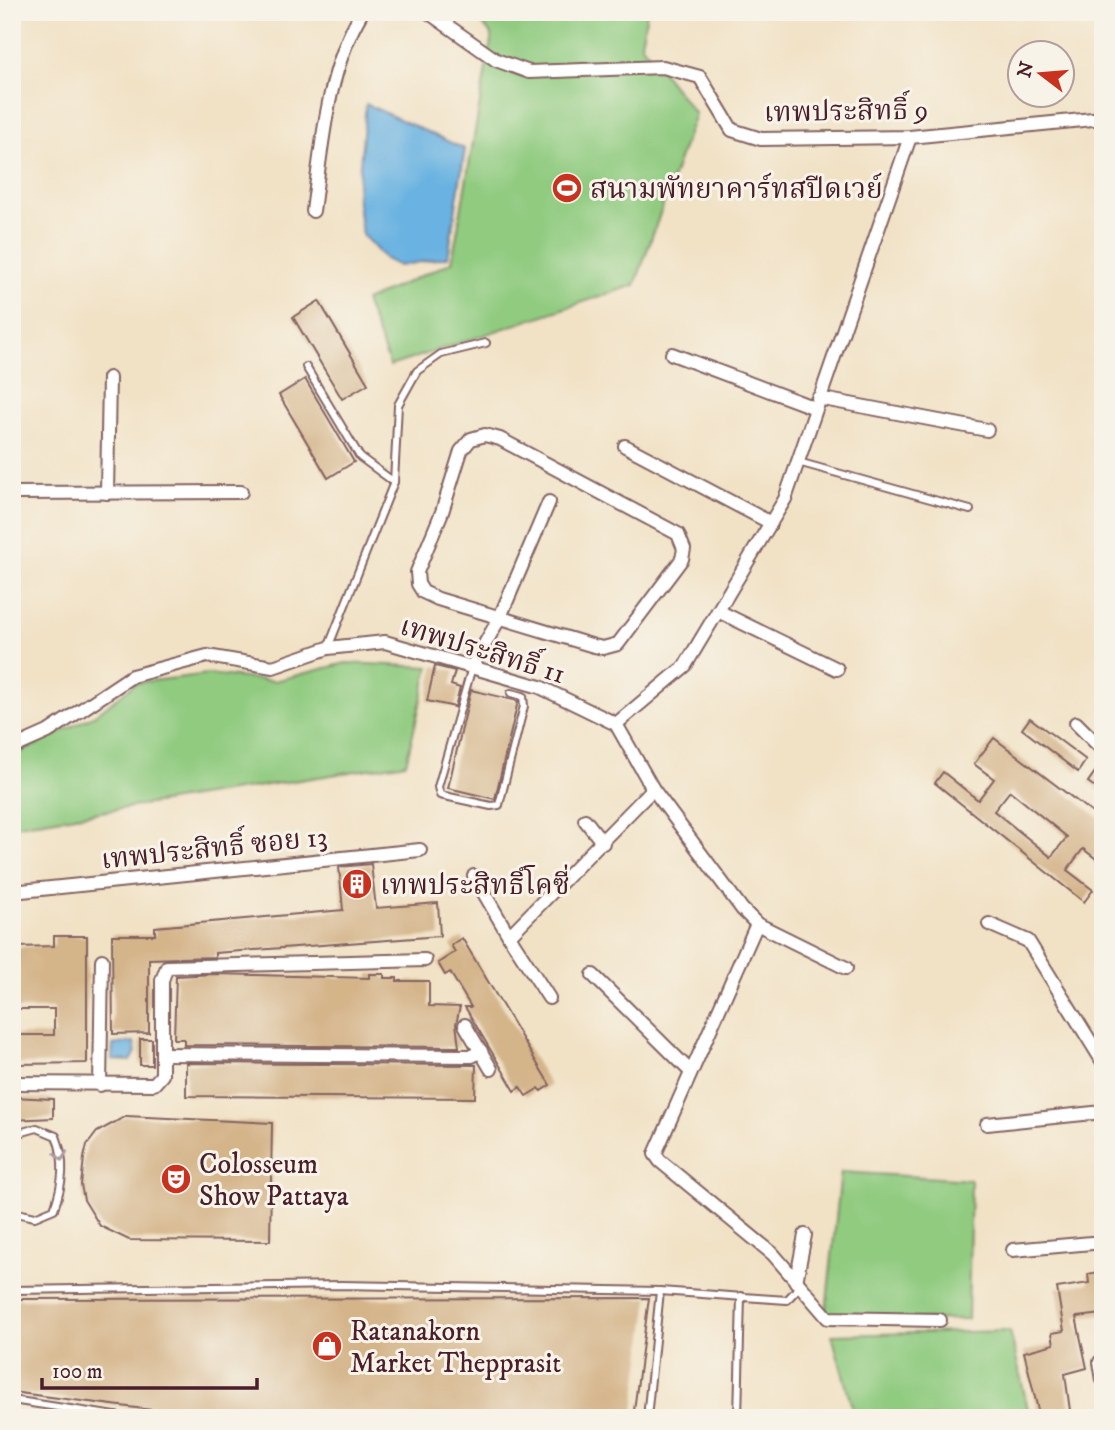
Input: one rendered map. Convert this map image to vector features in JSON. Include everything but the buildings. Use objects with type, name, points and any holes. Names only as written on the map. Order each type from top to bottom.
[{"type":"street","points":[[313,211],[323,139],[337,71],[362,12]]},
{"type":"street","name":"เทพประสิทธิ์ 9","points":[[428,12],[496,60],[529,72],[663,67],[700,77],[732,130],[761,139],[909,137],[1103,118]]},
{"type":"street","points":[[846,968],[757,924],[742,909],[653,789],[615,724],[685,666],[785,499],[909,137]]},
{"type":"street","points":[[672,354],[817,403],[987,430]]},
{"type":"street","points":[[107,493],[110,378]]},
{"type":"street","points":[[485,435],[500,439],[678,534],[682,542],[682,559],[623,640],[611,647],[594,646],[500,617],[423,592],[418,584],[417,572],[442,512],[461,451],[471,439],[485,435]]},
{"type":"street","points":[[625,446],[771,523]]},
{"type":"street","points":[[12,493],[241,492]]},
{"type":"street","points":[[472,667],[500,617],[549,502]]},
{"type":"street","points":[[718,611],[837,668]]},
{"type":"street","name":"เทพประสิทธิ์ 11","points":[[12,748],[48,732],[132,676],[207,656],[273,667],[328,648],[385,642],[540,687],[615,724]]},
{"type":"street","points":[[1076,723],[1103,750]]},
{"type":"street","points":[[509,936],[603,844],[653,789]]},
{"type":"street","points":[[585,820],[603,844]]},
{"type":"street","name":"เทพประสิทธิ์ ซอย 13","points":[[12,892],[421,850]]},
{"type":"street","points":[[474,876],[549,998]]},
{"type":"street","points":[[757,924],[655,1154],[660,1161],[773,1254],[820,1312],[835,1320],[940,1320]]},
{"type":"street","points":[[989,924],[1028,941],[1103,1062]]},
{"type":"street","points":[[100,1085],[102,960]]},
{"type":"street","points":[[12,1083],[154,1084],[162,1075],[162,980],[167,967],[425,960]]},
{"type":"street","points":[[593,975],[690,1071]]},
{"type":"street","points":[[465,1025],[491,1069]]},
{"type":"street","points":[[162,1054],[472,1056],[481,1051]]},
{"type":"street","points":[[987,1124],[1103,1112]]},
{"type":"street","points":[[798,1284],[805,1235]]},
{"type":"street","points":[[1013,1250],[1103,1242]]},
{"type":"street","points":[[1100,1362],[1103,1380]]},
{"type":"lane","points":[[328,648],[394,482],[398,405],[416,371],[441,354],[486,343]]},
{"type":"lane","points":[[306,367],[360,457],[394,482]]},
{"type":"lane","points":[[798,461],[970,510]]},
{"type":"lane","points":[[472,667],[438,787],[440,795],[491,807],[499,805],[524,706],[523,696],[511,693]]},
{"type":"lane","points":[[12,1135],[37,1128],[56,1136],[63,1154],[61,1189],[54,1209],[35,1217],[12,1212]]},
{"type":"lane","points":[[12,1290],[341,1285],[660,1291],[787,1300],[798,1284]]},
{"type":"lane","points":[[647,1418],[660,1291]]},
{"type":"lane","points":[[738,1418],[741,1296]]},
{"type":"lane","points":[[12,1399],[128,1418]]},
{"type":"green space","name":"สนามพัทยาคาร์ทสปีดเวย์","points":[[472,12],[647,12],[641,44],[695,114],[635,285],[390,366],[365,301],[452,262],[492,35]]},
{"type":"green space","points":[[346,663],[429,667],[406,763],[12,826],[12,757],[95,715],[136,683],[208,674],[274,681]]},
{"type":"green space","points":[[841,1172],[971,1180],[968,1319],[825,1321]]},
{"type":"green space","points":[[1010,1331],[1030,1418],[855,1418],[832,1335]]},
{"type":"water","points":[[366,104],[465,149],[448,257],[399,266],[385,259],[362,234],[357,195]]},
{"type":"water","points":[[134,1042],[136,1052],[131,1061],[112,1060],[113,1045]]},
{"type":"place","name":"สนามพัทยาคาร์ทสปีดเวย์","points":[[567,188]]},
{"type":"place","name":"เทพประสิทธิ์โคซี่","points":[[357,884]]},
{"type":"place","name":"Colosseum Show Pattaya","points":[[176,1179]]},
{"type":"place","name":"Ratanakorn Market Thepprasit","points":[[327,1346]]}]
